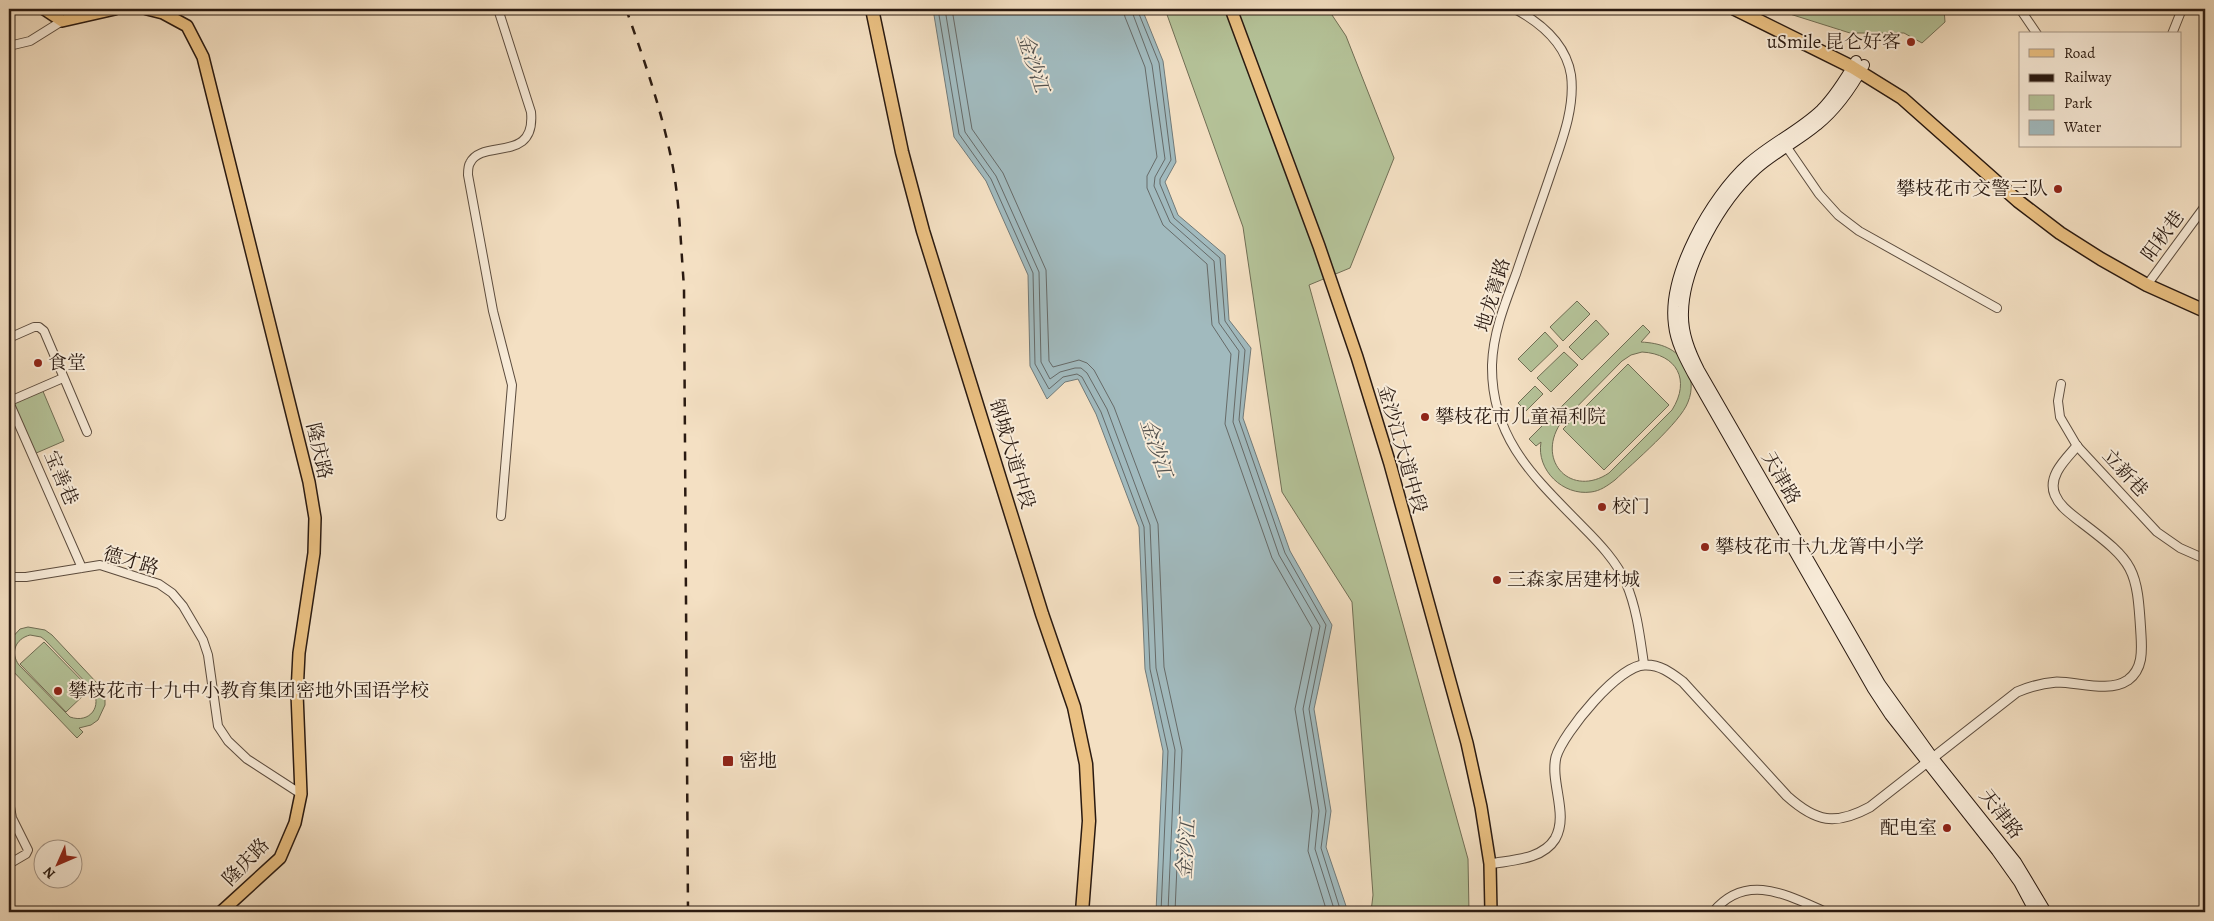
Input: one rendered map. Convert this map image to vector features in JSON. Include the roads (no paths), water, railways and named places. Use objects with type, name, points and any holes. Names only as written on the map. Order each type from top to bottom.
[{"type":"highway","name":"钢城大道中段","points":[[872,9],[902,152],[923,231],[1039,605],[1074,707],[1086,764],[1089,821],[1082,912]]},
{"type":"highway","points":[[1735,9],[1858,66]]},
{"type":"highway","points":[[1755,9],[1858,66],[1902,98],[2018,202],[2060,233],[2101,259],[2150,281],[2205,302]]},
{"type":"highway","points":[[2150,281],[2205,310]]},
{"type":"main road","points":[[44,9],[62,20],[115,9]]},
{"type":"main road","name":"隆庆路","points":[[147,9],[163,13],[187,26],[203,56],[310,482],[315,518],[314,553],[299,653],[298,693],[301,794],[295,823],[280,858],[221,912]]},
{"type":"main road","name":"金沙江大道中段","points":[[1231,9],[1319,246],[1357,357],[1395,483],[1467,743],[1481,807],[1490,864],[1491,912]]},
{"type":"main road","points":[[1858,66],[1822,109],[1748,164],[1720,195],[1702,227],[1682,270],[1675,300],[1674,324],[1680,347],[1693,374],[1857,662],[1890,715],[1930,760],[2003,859],[2019,882],[2035,912]]},
{"type":"main road","name":"天津路","points":[[1858,66],[1829,115],[1765,162],[1728,201],[1709,232],[1686,288],[1683,313],[1685,333],[1699,370],[1868,665],[1930,760],[2016,862],[2046,912]]},
{"type":"street","points":[[498,9],[531,112],[532,126],[527,137],[512,146],[478,155],[470,163],[468,175],[492,311],[512,385],[501,516]]},
{"type":"street","name":"地龙箐路","points":[[1515,9],[1537,21],[1561,47],[1571,75],[1571,106],[1562,141],[1498,324],[1492,364],[1495,403],[1509,441],[1531,474],[1603,548],[1626,583],[1638,622],[1644,664]]},
{"type":"street","points":[[2020,9],[2036,32]]},
{"type":"street","points":[[2173,32],[2182,9]]},
{"type":"street","points":[[9,46],[30,41],[62,20]]},
{"type":"street","points":[[1786,146],[1819,194],[1838,215],[1859,231],[1997,308]]},
{"type":"street","name":"阳秋巷","points":[[2150,281],[2205,206]]},
{"type":"street","points":[[9,338],[34,327],[39,327],[44,331],[87,432]]},
{"type":"street","points":[[9,402],[63,378]]},
{"type":"street","name":"立新巷","points":[[2061,384],[2058,401],[2060,417],[2077,446],[2157,532],[2180,548],[2205,559]]},
{"type":"street","name":"宝善巷","points":[[9,402],[82,568]]},
{"type":"street","points":[[1490,864],[1532,856],[1547,848],[1555,839],[1559,826],[1560,812],[1554,772],[1556,756],[1564,741],[1612,681],[1628,670],[1644,664],[1663,668],[1683,682],[1787,796],[1803,810],[1820,818],[1837,820],[1854,816],[1870,807],[2017,692],[2036,684],[2058,682],[2105,686],[2128,680],[2136,672],[2141,662],[2142,648],[2138,590],[2134,575],[2126,560],[2115,548],[2070,514],[2054,494],[2053,482],[2058,468],[2077,446]]},
{"type":"street","name":"德才路","points":[[9,577],[26,577],[100,565],[158,584],[172,594],[183,606],[203,640],[208,655],[218,726],[228,742],[253,764],[301,794]]},
{"type":"street","points":[[9,802],[12,818],[28,850],[26,854],[9,864]]},
{"type":"street","points":[[1713,912],[1730,896],[1756,890],[1784,894],[1826,912]]},
{"type":"water","name":"金沙江","points":[[933,9],[1142,9],[1163,61],[1176,162],[1165,182],[1178,215],[1225,255],[1229,320],[1251,348],[1243,418],[1290,551],[1332,625],[1314,709],[1331,811],[1326,847],[1346,906],[1346,912],[1156,912],[1163,751],[1145,669],[1139,527],[1096,414],[1078,379],[1065,382],[1047,399],[1030,366],[1028,275],[986,181],[954,137]]},
{"type":"railway","points":[[626,9],[647,69],[665,131],[674,173],[684,287],[688,912]]},
{"type":"place","name":"uSmile 昆仑好客","points":[[1911,42]]},
{"type":"place","name":"攀枝花市交警三队","points":[[2058,189]]},
{"type":"place","name":"食堂","points":[[38,363]]},
{"type":"place","name":"攀枝花市儿童福利院","points":[[1425,417]]},
{"type":"place","name":"校门","points":[[1602,507]]},
{"type":"place","name":"攀枝花市十九龙箐中小学","points":[[1705,547]]},
{"type":"place","name":"三森家居建材城","points":[[1497,580]]},
{"type":"place","name":"攀枝花市十九中小教育集团密地外国语学校","points":[[58,691]]},
{"type":"place","name":"密地","points":[[728,761]]},
{"type":"place","name":"配电室","points":[[1947,828]]}]
